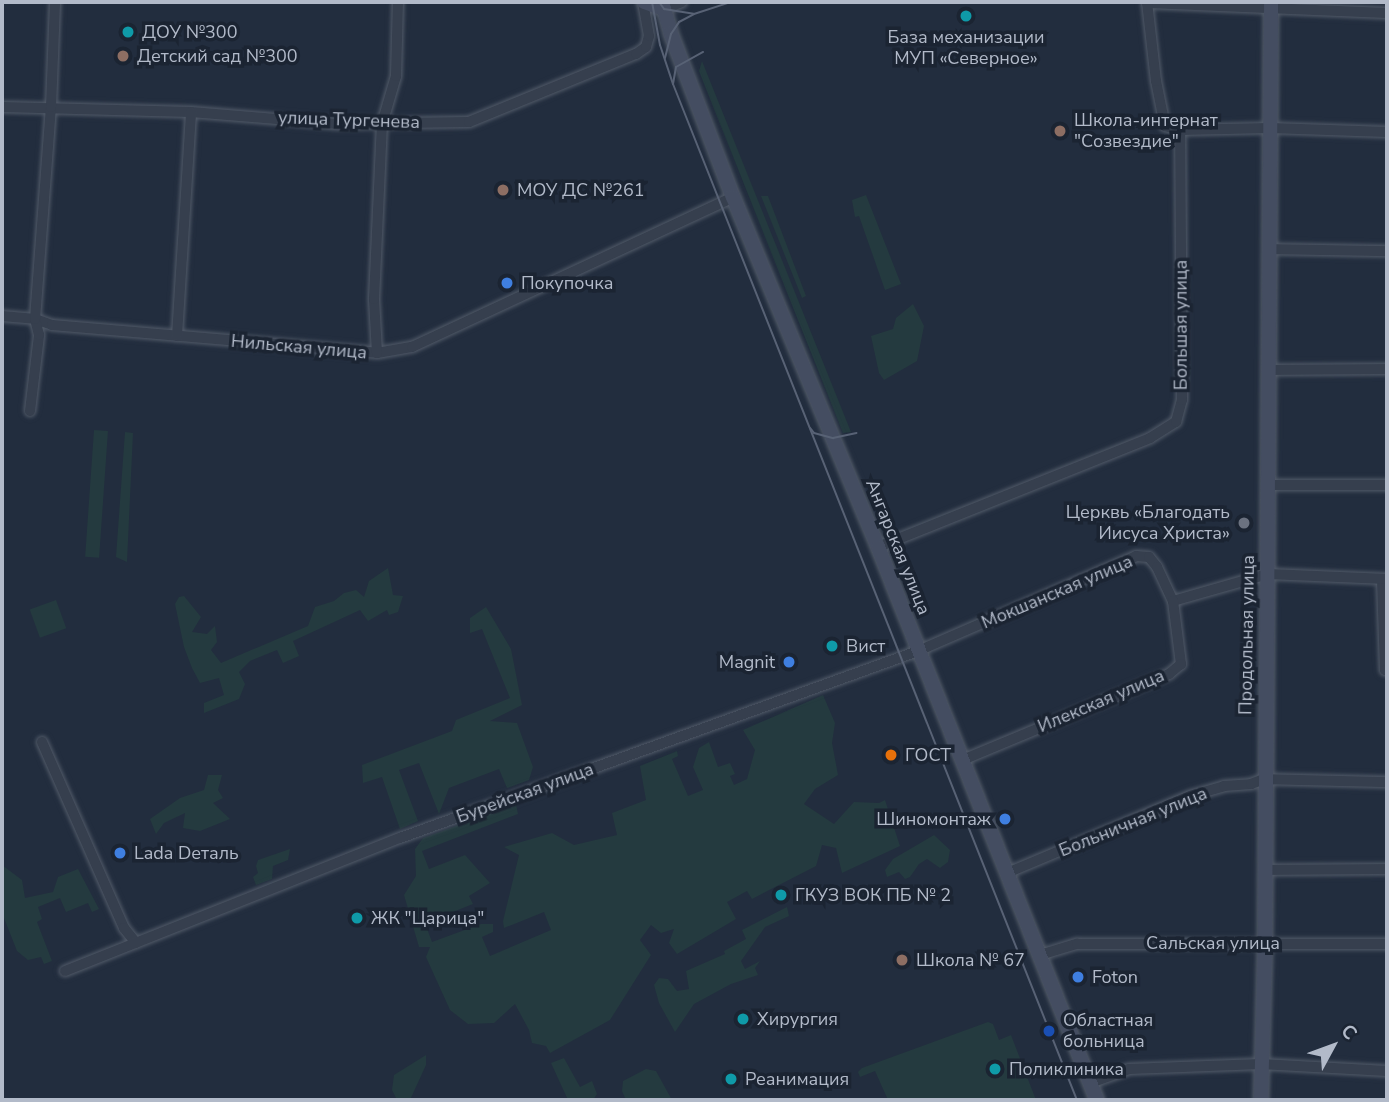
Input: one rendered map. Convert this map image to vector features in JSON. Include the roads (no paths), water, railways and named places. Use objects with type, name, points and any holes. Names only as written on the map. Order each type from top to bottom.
[{"type":"main road","name":"Продольная улица","points":[[1261,1100],[1265,942],[1271,4]]},
{"type":"main road","name":"Ангарская улица","points":[[652,5],[878,547],[1097,1100]]},
{"type":"street","points":[[30,411],[39,335],[35,318],[51,107],[55,2]]},
{"type":"street","points":[[377,353],[374,299],[382,124],[396,76],[398,2]]},
{"type":"street","points":[[652,5],[682,2]]},
{"type":"street","points":[[1387,13],[1271,4],[1147,2],[1165,126],[1180,130],[1270,128],[1387,132]]},
{"type":"street","name":"улица Тургенева","points":[[2,107],[191,112],[382,124],[469,122],[636,54],[646,47],[652,5]]},
{"type":"street","points":[[177,336],[191,112]]},
{"type":"street","name":"Большая улица","points":[[878,547],[1150,438],[1176,422],[1182,400],[1180,130]]},
{"type":"street","name":"Нильская улица","points":[[2,316],[35,318],[52,325],[377,353],[412,347],[733,197]]},
{"type":"street","points":[[1270,249],[1387,251]]},
{"type":"street","points":[[1269,370],[1387,369]]},
{"type":"street","points":[[1269,485],[1387,485]]},
{"type":"street","name":"Мокшанская улица","points":[[918,651],[1136,556],[1149,557],[1157,567],[1173,601]]},
{"type":"street","points":[[1173,601],[1268,574],[1385,579],[1387,670]]},
{"type":"street","name":"Илекская улица","points":[[962,760],[1169,674],[1181,664],[1173,601]]},
{"type":"street","name":"Бурейская улица","points":[[65,971],[400,838],[918,651]]},
{"type":"street","points":[[42,742],[118,916],[136,943]]},
{"type":"street","name":"Больничная улица","points":[[1007,873],[1190,796],[1264,779],[1387,782]]},
{"type":"street","points":[[1264,870],[1387,869]]},
{"type":"street","name":"Сальская улица","points":[[1040,955],[1077,944],[1387,944]]},
{"type":"street","points":[[1090,1083],[1129,1069],[1261,1064],[1387,1071]]},
{"type":"tram line","points":[[652,2],[660,45],[673,84],[1077,1100]]},
{"type":"tram line","points":[[659,2],[664,9],[694,14],[728,3]]},
{"type":"tram line","points":[[665,58],[671,34],[679,22],[694,14]]},
{"type":"tram line","points":[[673,84],[676,67],[703,52]]},
{"type":"tram line","points":[[810,428],[814,433],[833,438],[856,433]]},
{"type":"place","name":"База механизации МУП «Северное»","points":[[966,16]]},
{"type":"place","name":"ДОУ №300","points":[[128,32]]},
{"type":"place","name":"Детский сад №300","points":[[123,56]]},
{"type":"place","name":"Школа-интернат \"Созвездие\"","points":[[1060,131]]},
{"type":"place","name":"МОУ ДС №261","points":[[503,190]]},
{"type":"place","name":"Покупочка","points":[[507,283]]},
{"type":"place","name":"Церквь «Благодать Иисуса Христа»","points":[[1244,523]]},
{"type":"place","name":"Вист","points":[[832,646]]},
{"type":"place","name":"Magnit","points":[[789,662]]},
{"type":"place","name":"ГОСТ","points":[[891,755]]},
{"type":"place","name":"Шиномонтаж","points":[[1005,819]]},
{"type":"place","name":"Lada Dеталь","points":[[120,853]]},
{"type":"place","name":"ГКУЗ ВОК ПБ № 2","points":[[781,895]]},
{"type":"place","name":"ЖК \"Царица\"","points":[[357,918]]},
{"type":"place","name":"Школа № 67","points":[[902,960]]},
{"type":"place","name":"Foton","points":[[1078,977]]},
{"type":"place","name":"Хирургия","points":[[743,1019]]},
{"type":"place","name":"Областная больница","points":[[1049,1031]]},
{"type":"place","name":"Поликлиника","points":[[995,1069]]},
{"type":"place","name":"Реанимация","points":[[731,1079]]}]
